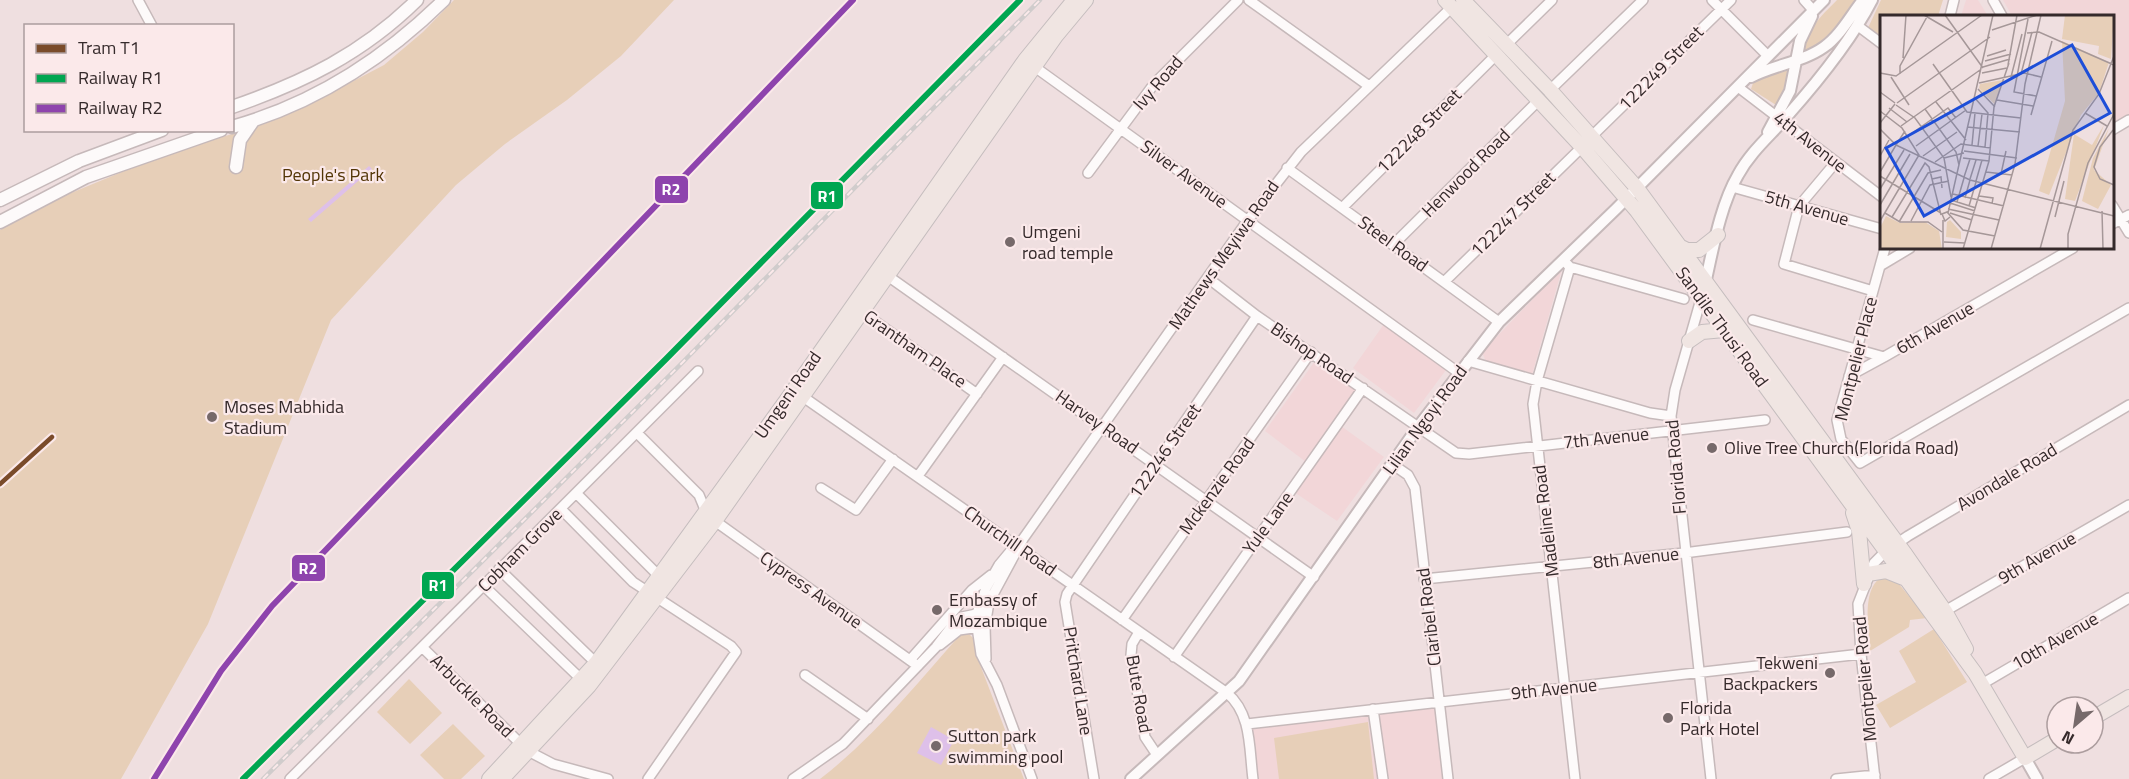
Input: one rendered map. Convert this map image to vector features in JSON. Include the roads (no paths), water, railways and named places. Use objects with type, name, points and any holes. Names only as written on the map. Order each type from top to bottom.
[{"type":"main road","points":[[234,106],[302,81],[328,67],[368,42],[417,0]]},
{"type":"main road","points":[[234,126],[310,98],[355,73],[391,49],[444,0]]},
{"type":"main road","name":"Umgeni Road","points":[[489,779],[525,747],[586,683],[599,666],[711,516],[1074,0]]},
{"type":"main road","name":"Umgeni Road","points":[[1030,63],[1086,0]]},
{"type":"main road","name":"Sandile Thusi Road","points":[[1455,2],[1501,50],[1539,100],[1587,142]]},
{"type":"main road","name":"Sandile Thusi Road","points":[[1501,50],[1550,90],[1587,142],[1679,246],[1843,472],[1892,547],[1910,582],[1979,679]]},
{"type":"main road","points":[[236,167],[240,140],[253,121]]},
{"type":"main road","points":[[117,145],[142,132]]},
{"type":"main road","points":[[0,200],[79,161],[156,132]]},
{"type":"main road","points":[[0,222],[86,177],[213,132]]},
{"type":"main road","name":"Sandile Thusi Road","points":[[1632,193],[1701,299],[1842,489],[1945,611],[1979,679],[2025,758]]},
{"type":"main road","points":[[1679,246],[1687,250],[1699,250],[1718,235]]},
{"type":"main road","points":[[1689,341],[1702,332],[1724,330]]},
{"type":"main road","points":[[1842,489],[1859,531],[1866,579],[1886,571],[1910,582]]},
{"type":"main road","points":[[2105,711],[2129,697]]},
{"type":"main road","points":[[2025,758],[2045,746]]},
{"type":"main road","name":"Umgeni Road","points":[[502,779],[525,747]]},
{"type":"street","points":[[138,0],[151,24]]},
{"type":"street","name":"Ivy Road","points":[[1088,173],[1154,84],[1238,0]]},
{"type":"street","points":[[1249,0],[1369,86]]},
{"type":"street","name":"122248 Street","points":[[1342,208],[1552,0]]},
{"type":"street","points":[[1550,90],[1643,0]]},
{"type":"street","points":[[1712,0],[1767,55]]},
{"type":"street","name":"122249 Street","points":[[1587,142],[1731,0]]},
{"type":"street","points":[[1804,0],[1819,5]]},
{"type":"street","name":"Lilian Ngoyi Road","points":[[1740,84],[1775,65],[1797,59],[1827,46],[1863,0]]},
{"type":"street","name":"Florida Road","points":[[1711,779],[1671,431],[1675,390],[1732,187],[1779,118],[1858,26],[1872,0]]},
{"type":"street","points":[[1950,15],[1954,0]]},
{"type":"street","points":[[1993,0],[2001,15]]},
{"type":"street","name":"Mathews Meyiwa Road","points":[[982,614],[993,574],[1019,544],[1287,168],[1455,2]]},
{"type":"street","name":"Lilian Ngoyi Road","points":[[1131,779],[1227,693],[1314,577],[1418,427],[1499,322],[1567,264],[1632,193],[1819,5]]},
{"type":"street","name":"Florida Road","points":[[1779,118],[1790,91],[1803,33],[1819,5]]},
{"type":"street","points":[[1858,26],[1880,43]]},
{"type":"street","name":"Silver Avenue","points":[[1030,63],[1459,373]]},
{"type":"street","name":"4th Avenue","points":[[1740,84],[1779,118],[1880,196]]},
{"type":"street","name":"Henwood Road","points":[[1394,245],[1539,100]]},
{"type":"street","points":[[2114,129],[2129,120]]},
{"type":"street","name":"122247 Street","points":[[1444,282],[1587,142]]},
{"type":"street","points":[[1836,162],[1799,206],[1784,265],[1873,291]]},
{"type":"street","name":"Steel Road","points":[[1287,168],[1499,322]]},
{"type":"street","name":"5th Avenue","points":[[1732,187],[1880,229]]},
{"type":"street","points":[[2121,220],[2129,233]]},
{"type":"street","name":"Montpelier Place","points":[[1885,249],[1839,408],[1838,430],[1845,446],[1860,463],[2129,308]]},
{"type":"street","points":[[1880,267],[1908,249]]},
{"type":"street","name":"6th Avenue","points":[[1753,320],[1884,357],[2071,249]]},
{"type":"street","points":[[1567,264],[1684,299]]},
{"type":"street","name":"Madeline Road","points":[[1567,264],[1533,404],[1575,779]]},
{"type":"street","name":"Harvey Road","points":[[883,272],[1314,577]]},
{"type":"street","name":"Bishop Road","points":[[1208,278],[1257,316],[1418,427]]},
{"type":"street","name":"Grantham Place","points":[[857,309],[977,394]]},
{"type":"street","name":"122246 Street","points":[[1071,584],[1157,464],[1257,316]]},
{"type":"street","name":"Mckenzie Road","points":[[1122,620],[1311,352]]},
{"type":"street","points":[[918,477],[1003,357]]},
{"type":"street","points":[[1848,376],[1884,357]]},
{"type":"street","points":[[1468,361],[1671,416]]},
{"type":"street","name":"Cobham Grove","points":[[290,779],[698,371]]},
{"type":"street","name":"Yule Lane","points":[[1174,657],[1363,388]]},
{"type":"street","name":"Churchill Road","points":[[798,394],[1019,544],[1071,584],[1227,693],[1240,706],[1247,724]]},
{"type":"street","name":"Avondale Road","points":[[1892,547],[2129,405]]},
{"type":"street","name":"7th Avenue","points":[[1418,427],[1456,453],[1765,420]]},
{"type":"street","points":[[638,433],[699,495],[711,516]]},
{"type":"street","points":[[821,488],[846,506],[856,510],[893,459]]},
{"type":"street","name":"Claribel Road","points":[[1392,465],[1408,475],[1415,488],[1448,779]]},
{"type":"street","points":[[577,494],[663,579]]},
{"type":"street","name":"9th Avenue","points":[[1945,611],[2129,505]]},
{"type":"street","points":[[561,509],[603,549],[633,582],[731,646],[736,652],[648,779]]},
{"type":"street","name":"Cypress Avenue","points":[[711,516],[918,666]]},
{"type":"street","name":"8th Avenue","points":[[1424,579],[1552,567],[1847,532]]},
{"type":"street","points":[[603,549],[618,535]]},
{"type":"street","name":"Mathews Meyiwa Road","points":[[982,614],[1019,544]]},
{"type":"street","name":"Montpelier Road","points":[[1875,777],[1861,654],[1858,604],[1866,579],[1892,547]]},
{"type":"street","points":[[499,569],[599,666]]},
{"type":"street","points":[[910,660],[972,590],[993,574]]},
{"type":"street","name":"Pritchard Lane","points":[[1071,584],[1065,602],[1094,779]]},
{"type":"street","points":[[484,586],[586,683]]},
{"type":"street","name":"10th Avenue","points":[[1979,679],[2129,598]]},
{"type":"street","points":[[793,779],[843,744],[936,647],[962,616],[982,614],[981,627],[986,659],[1032,779]]},
{"type":"street","points":[[531,630],[545,615]]},
{"type":"street","points":[[936,647],[959,630],[981,627]]},
{"type":"street","name":"Bute Road","points":[[1139,632],[1132,644],[1131,655],[1145,737],[1157,755]]},
{"type":"street","name":"Arbuckle Road","points":[[423,648],[525,747],[553,764],[580,776],[608,779]]},
{"type":"street","name":"9th Avenue","points":[[1247,724],[1861,654]]},
{"type":"street","points":[[805,675],[868,719]]},
{"type":"street","points":[[1372,709],[1383,779]]},
{"type":"street","points":[[1247,724],[1253,779]]},
{"type":"street","points":[[1989,779],[2025,758]]},
{"type":"street","name":"Sandile Thusi Road","points":[[2025,758],[2037,779]]},
{"type":"street","points":[[1836,779],[1875,777]]},
{"type":"railway","points":[[243,779],[666,359],[1020,0]]},
{"type":"railway","points":[[263,779],[679,366],[1040,0]]},
{"type":"railway","points":[[0,484],[52,437]]},
{"type":"tram line","name":"T1","points":[[0,484],[52,437]]},
{"type":"rail line","name":"R2","points":[[154,779],[221,671],[272,606],[853,0]]},
{"type":"rail line","name":"R1","points":[[243,779],[666,359],[1020,0]]},
{"type":"place","name":"Umgeni road temple","points":[[1010,242]]},
{"type":"place","name":"Moses Mabhida Stadium","points":[[212,417]]},
{"type":"place","name":"Olive Tree Church(Florida Road)","points":[[1712,448]]},
{"type":"place","name":"Embassy of Mozambique","points":[[937,610]]},
{"type":"place","name":"Tekweni Backpackers","points":[[1830,673]]},
{"type":"place","name":"Florida Park Hotel","points":[[1668,718]]},
{"type":"place","name":"Sutton park swimming pool","points":[[936,746]]},
{"type":"park label","name":"People's Park","points":[[333,175]]}]
